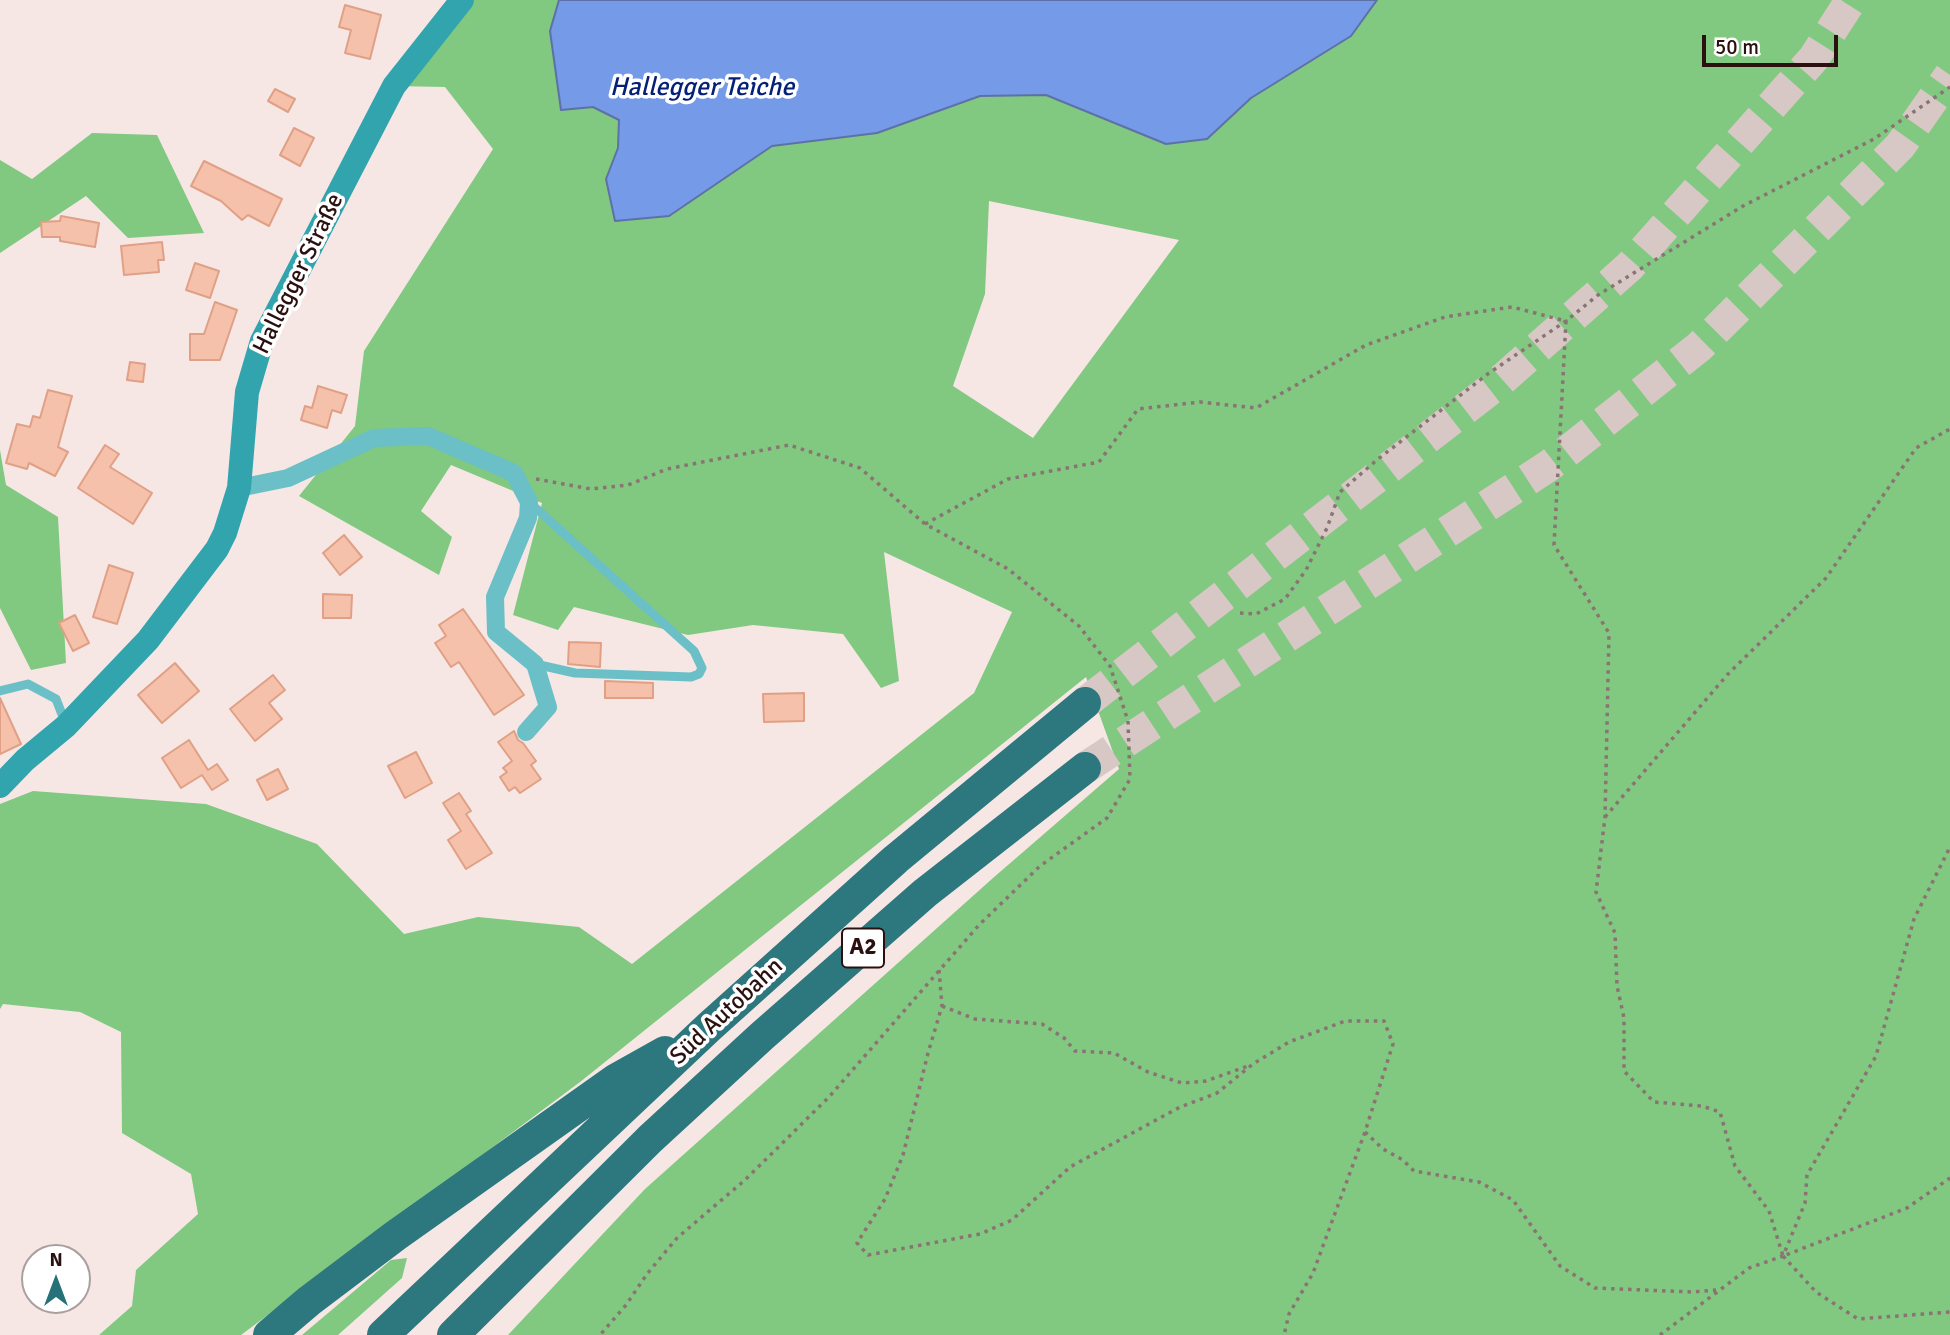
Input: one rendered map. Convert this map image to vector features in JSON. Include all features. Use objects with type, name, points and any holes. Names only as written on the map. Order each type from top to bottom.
[{"type":"highway","name":"Süd Autobahn","points":[[383,1335],[709,1027],[896,859],[1085,703]]},
{"type":"highway","name":"Süd Autobahn","points":[[453,1335],[641,1149],[761,1036],[925,893],[1085,768]]},
{"type":"highway","points":[[270,1335],[309,1301],[395,1236],[604,1088],[709,1027]]},
{"type":"main road","name":"Hallegger Straße","points":[[0,786],[25,760],[66,726],[148,640],[208,564],[225,533],[239,488],[247,392],[262,341],[394,86],[462,0]]},
{"type":"street","points":[[239,488],[288,478],[374,438],[428,436],[514,473],[529,502],[528,518],[495,597],[496,632],[535,664],[548,707],[526,732]]},
{"type":"lane","points":[[529,502],[694,651],[702,668],[699,674],[691,677],[575,673],[535,664]]},
{"type":"lane","points":[[0,691],[28,684],[56,699],[66,726]]},
{"type":"path","points":[[1240,613],[1256,614],[1285,599],[1311,560],[1327,528],[1340,492],[1489,373],[1566,321],[1598,295],[1743,205],[1874,139],[1950,87]]},
{"type":"path","points":[[925,524],[1008,479],[1099,462],[1138,409],[1200,402],[1256,408],[1366,345],[1445,317],[1512,307],[1566,321]]},
{"type":"path","points":[[1566,321],[1554,545],[1609,633],[1605,817],[1595,892],[1615,933],[1617,986],[1624,1018],[1624,1071],[1654,1102],[1702,1106],[1720,1112],[1735,1166],[1769,1211],[1783,1256],[1816,1292],[1858,1319],[1950,1312]]},
{"type":"path","points":[[1605,817],[1728,674],[1826,578],[1916,448],[1950,429]]},
{"type":"path","points":[[514,473],[540,481],[591,489],[628,485],[667,469],[789,445],[860,468],[925,524],[1008,569],[1079,626],[1110,666],[1128,721],[1130,779],[1107,818],[1040,866],[979,925],[829,1097],[745,1180],[677,1238],[600,1335]]},
{"type":"path","points":[[1783,1256],[1805,1203],[1807,1175],[1875,1056],[1914,919],[1950,847]]},
{"type":"path","points":[[939,970],[942,1006],[903,1155],[885,1199],[857,1242],[868,1255],[980,1234],[1012,1220],[1070,1167],[1180,1107],[1217,1093],[1253,1064],[1290,1042],[1345,1021],[1384,1021],[1393,1044],[1365,1132],[1313,1273],[1289,1314],[1284,1335]]},
{"type":"path","points":[[942,1006],[975,1019],[1042,1024],[1064,1038],[1076,1051],[1114,1053],[1148,1072],[1182,1083],[1206,1081],[1253,1064]]},
{"type":"path","points":[[1365,1132],[1382,1149],[1403,1160],[1414,1171],[1479,1182],[1513,1200],[1560,1266],[1595,1288],[1692,1292],[1718,1290]]},
{"type":"path","points":[[1660,1335],[1749,1268],[1907,1208],[1950,1178]]},
{"type":"green space","points":[[462,0],[559,0],[550,31],[561,110],[593,107],[619,120],[618,148],[606,179],[616,221],[669,216],[772,146],[877,133],[980,96],[1046,95],[1166,144],[1207,139],[1251,98],[1351,36],[1377,0],[1950,0],[1950,1335],[508,1335],[645,1189],[1119,769],[1086,677],[580,1082],[241,1335],[99,1335],[132,1306],[136,1270],[198,1214],[191,1174],[122,1133],[121,1032],[80,1012],[3,1004],[0,1009],[0,804],[33,791],[206,804],[317,844],[404,934],[478,917],[579,927],[632,964],[974,693],[1012,612],[884,552],[899,681],[881,688],[843,634],[753,625],[688,635],[574,607],[558,630],[513,615],[542,503],[451,465],[421,511],[452,537],[439,575],[299,496],[355,426],[364,351],[493,149],[445,87],[394,86]],"holes":[[[989,201],[1179,240],[1033,438],[953,386],[985,294]]]},
{"type":"green space","points":[[92,133],[157,135],[204,233],[128,238],[86,196],[0,253],[0,160],[32,179]]},
{"type":"green space","points":[[0,450],[6,485],[58,517],[66,663],[31,670],[0,608]]},
{"type":"green space","points":[[407,1258],[402,1278],[338,1335],[302,1335],[391,1260]]},
{"type":"water","name":"Hallegger Teiche","points":[[559,0],[1377,0],[1351,36],[1251,98],[1207,139],[1166,144],[1046,95],[980,96],[877,133],[772,146],[669,216],[615,221],[606,179],[618,148],[619,120],[593,107],[561,110],[550,31]]},
{"type":"building","points":[[345,5],[381,15],[370,59],[345,53],[351,30],[339,27]]},
{"type":"building","points":[[275,89],[295,99],[288,112],[268,101]]},
{"type":"building","points":[[294,128],[314,138],[300,166],[280,155]]},
{"type":"building","points":[[204,161],[282,199],[269,226],[248,215],[242,220],[221,201],[191,186]]},
{"type":"building","points":[[61,216],[99,223],[95,247],[60,241],[60,237],[42,237],[41,222],[60,221]]},
{"type":"building","points":[[162,242],[164,260],[158,260],[159,272],[124,275],[121,246]]},
{"type":"building","points":[[195,263],[219,271],[210,298],[186,290]]},
{"type":"building","points":[[215,302],[237,310],[220,360],[190,360],[190,334],[204,334]]},
{"type":"building","points":[[130,362],[145,364],[143,382],[127,380]]},
{"type":"building","points":[[318,386],[347,395],[341,413],[332,410],[327,428],[301,420],[305,406],[312,408]]},
{"type":"building","points":[[48,390],[72,396],[58,447],[68,452],[55,476],[29,463],[27,469],[6,463],[17,424],[30,427],[33,416],[40,418]]},
{"type":"building","points":[[105,445],[119,454],[110,467],[152,493],[133,524],[78,488]]},
{"type":"building","points":[[344,535],[362,557],[340,575],[323,553]]},
{"type":"building","points":[[109,565],[133,573],[117,624],[93,617]]},
{"type":"building","points":[[323,594],[352,595],[351,618],[323,618]]},
{"type":"building","points":[[463,609],[524,695],[494,715],[459,662],[451,667],[435,643],[446,636],[439,625]]},
{"type":"building","points":[[75,615],[89,643],[73,651],[59,623]]},
{"type":"building","points":[[569,642],[601,643],[600,667],[568,664]]},
{"type":"building","points":[[175,663],[199,691],[162,723],[138,695]]},
{"type":"building","points":[[273,675],[285,690],[269,703],[282,719],[255,741],[230,709]]},
{"type":"building","points":[[605,681],[653,683],[653,698],[605,698]]},
{"type":"building","points":[[804,693],[804,721],[764,722],[763,694]]},
{"type":"building","points":[[0,698],[21,744],[0,754]]},
{"type":"building","points":[[514,731],[536,761],[531,765],[541,779],[520,793],[515,787],[509,791],[500,777],[507,772],[503,768],[512,761],[498,742]]},
{"type":"building","points":[[189,740],[208,770],[217,764],[228,780],[212,790],[202,775],[181,788],[162,758]]},
{"type":"building","points":[[416,752],[432,783],[405,798],[388,766]]},
{"type":"building","points":[[278,769],[288,789],[267,800],[257,780]]},
{"type":"building","points":[[459,793],[471,811],[466,814],[492,853],[466,869],[448,840],[461,831],[443,803]]},
{"type":"tunnel","points":[[1085,703],[1496,385],[1630,266],[1814,58],[1851,0]]},
{"type":"tunnel","points":[[1085,768],[1550,465],[1699,347],[1900,146],[1950,75]]}]
